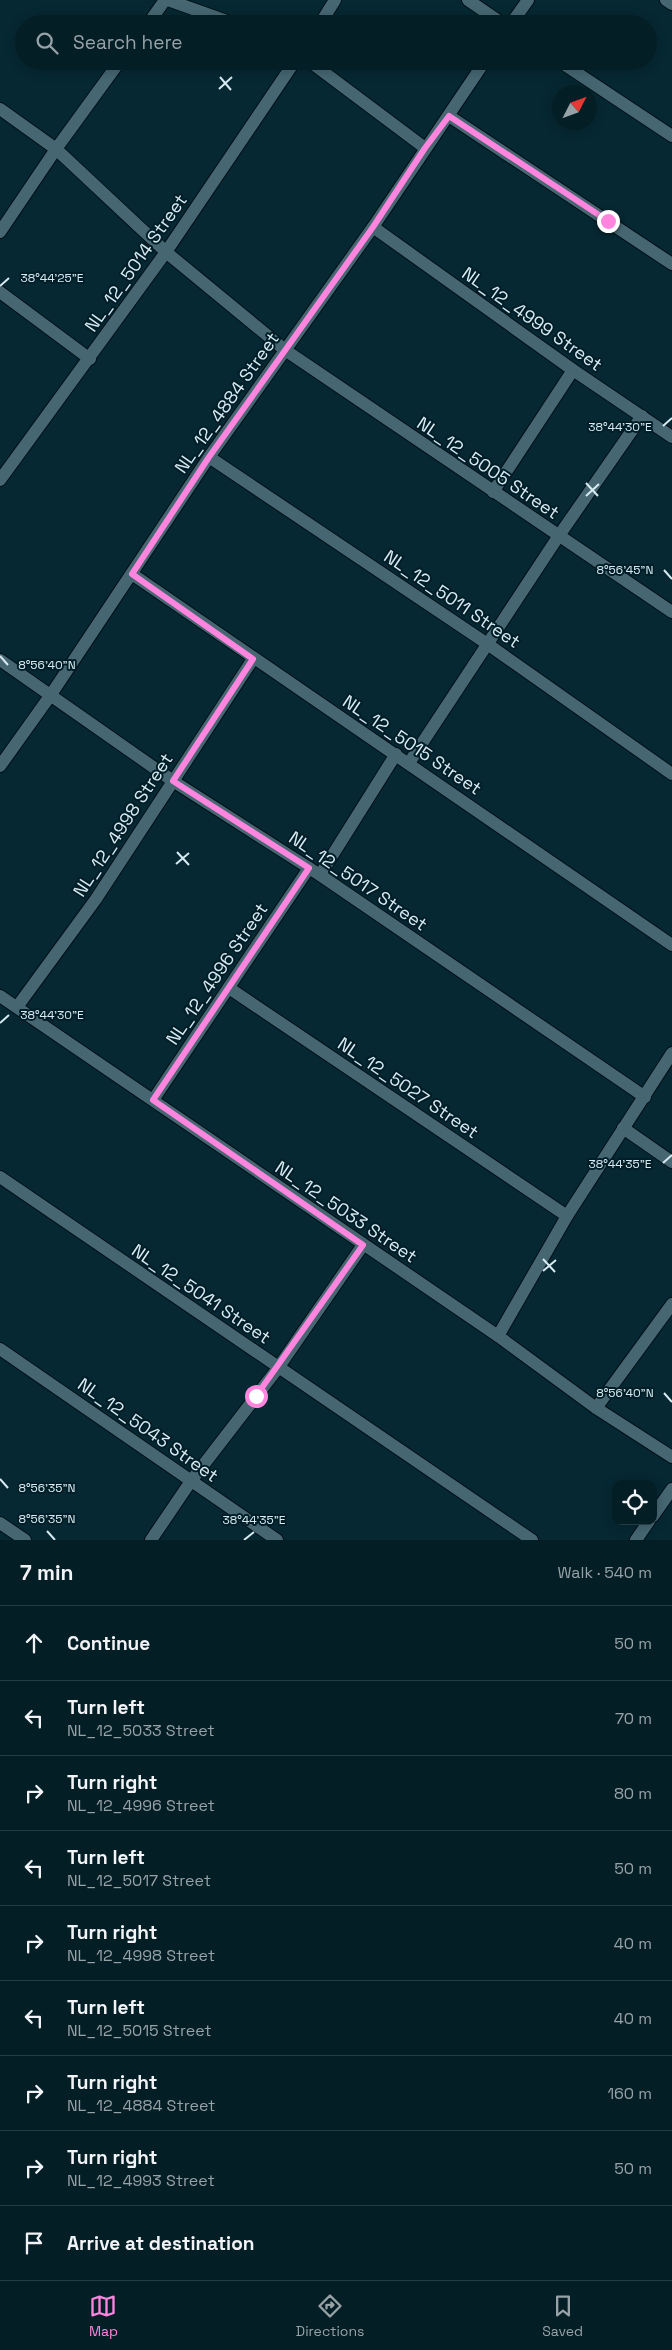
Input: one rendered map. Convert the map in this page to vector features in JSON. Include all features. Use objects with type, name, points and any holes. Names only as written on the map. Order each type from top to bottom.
[{"type":"street","points":[[155,15],[166,0],[209,15]]},
{"type":"street","points":[[326,15],[335,0]]},
{"type":"street","points":[[468,0],[490,15]]},
{"type":"street","points":[[517,15],[528,0]]},
{"type":"street","points":[[666,0],[672,4]]},
{"type":"street","points":[[0,232],[56,149],[113,70]]},
{"type":"street","name":"NL_12_5014 Street","points":[[0,480],[90,359],[166,252],[289,70]]},
{"type":"street","points":[[321,70],[425,148]]},
{"type":"street","name":"NL_12_4884 Street","points":[[0,766],[50,696],[209,457],[373,227],[479,70]]},
{"type":"street","points":[[573,70],[672,136]]},
{"type":"street","name":"NL_12_5005 Street","points":[[0,108],[56,149],[166,252],[285,350],[558,537],[672,612]]},
{"type":"street","points":[[449,116],[672,264]]},
{"type":"street","name":"NL_12_4999 Street","points":[[373,227],[573,370],[672,437]]},
{"type":"street","points":[[0,292],[90,359]]},
{"type":"street","points":[[493,492],[573,370]]},
{"type":"street","points":[[409,763],[486,643],[642,416]]},
{"type":"street","name":"NL_12_5011 Street","points":[[209,457],[486,643],[672,774]]},
{"type":"street","name":"NL_12_5015 Street","points":[[132,574],[253,659],[396,754],[672,945]]},
{"type":"street","name":"NL_12_4998 Street","points":[[17,1007],[96,900],[253,659]]},
{"type":"street","name":"NL_12_5017 Street","points":[[0,660],[173,781],[320,875],[645,1097]]},
{"type":"street","points":[[320,875],[396,754]]},
{"type":"street","name":"NL_12_4996 Street","points":[[153,1100],[309,868]]},
{"type":"street","name":"NL_12_5027 Street","points":[[229,988],[567,1216]]},
{"type":"street","name":"NL_12_5033 Street","points":[[0,996],[498,1336],[596,1408],[672,1457]]},
{"type":"street","points":[[498,1336],[567,1216],[672,1053]]},
{"type":"street","points":[[623,1128],[672,1162]]},
{"type":"street","name":"NL_12_5041 Street","points":[[0,1177],[532,1540]]},
{"type":"street","points":[[151,1540],[191,1481],[278,1368],[363,1245]]},
{"type":"street","points":[[596,1408],[672,1304]]},
{"type":"street","name":"NL_12_5043 Street","points":[[0,1349],[277,1540]]},
{"type":"street","points":[[657,1510],[672,1489]]},
{"type":"street","points":[[0,1523],[25,1540]]},
{"type":"street","points":[[636,1540],[646,1525]]},
{"type":"route","points":[[256,1396],[278,1368],[363,1245],[153,1100],[309,868],[173,781],[253,659],[132,574],[209,457],[373,227],[425,148],[449,116],[608,221]]}]
